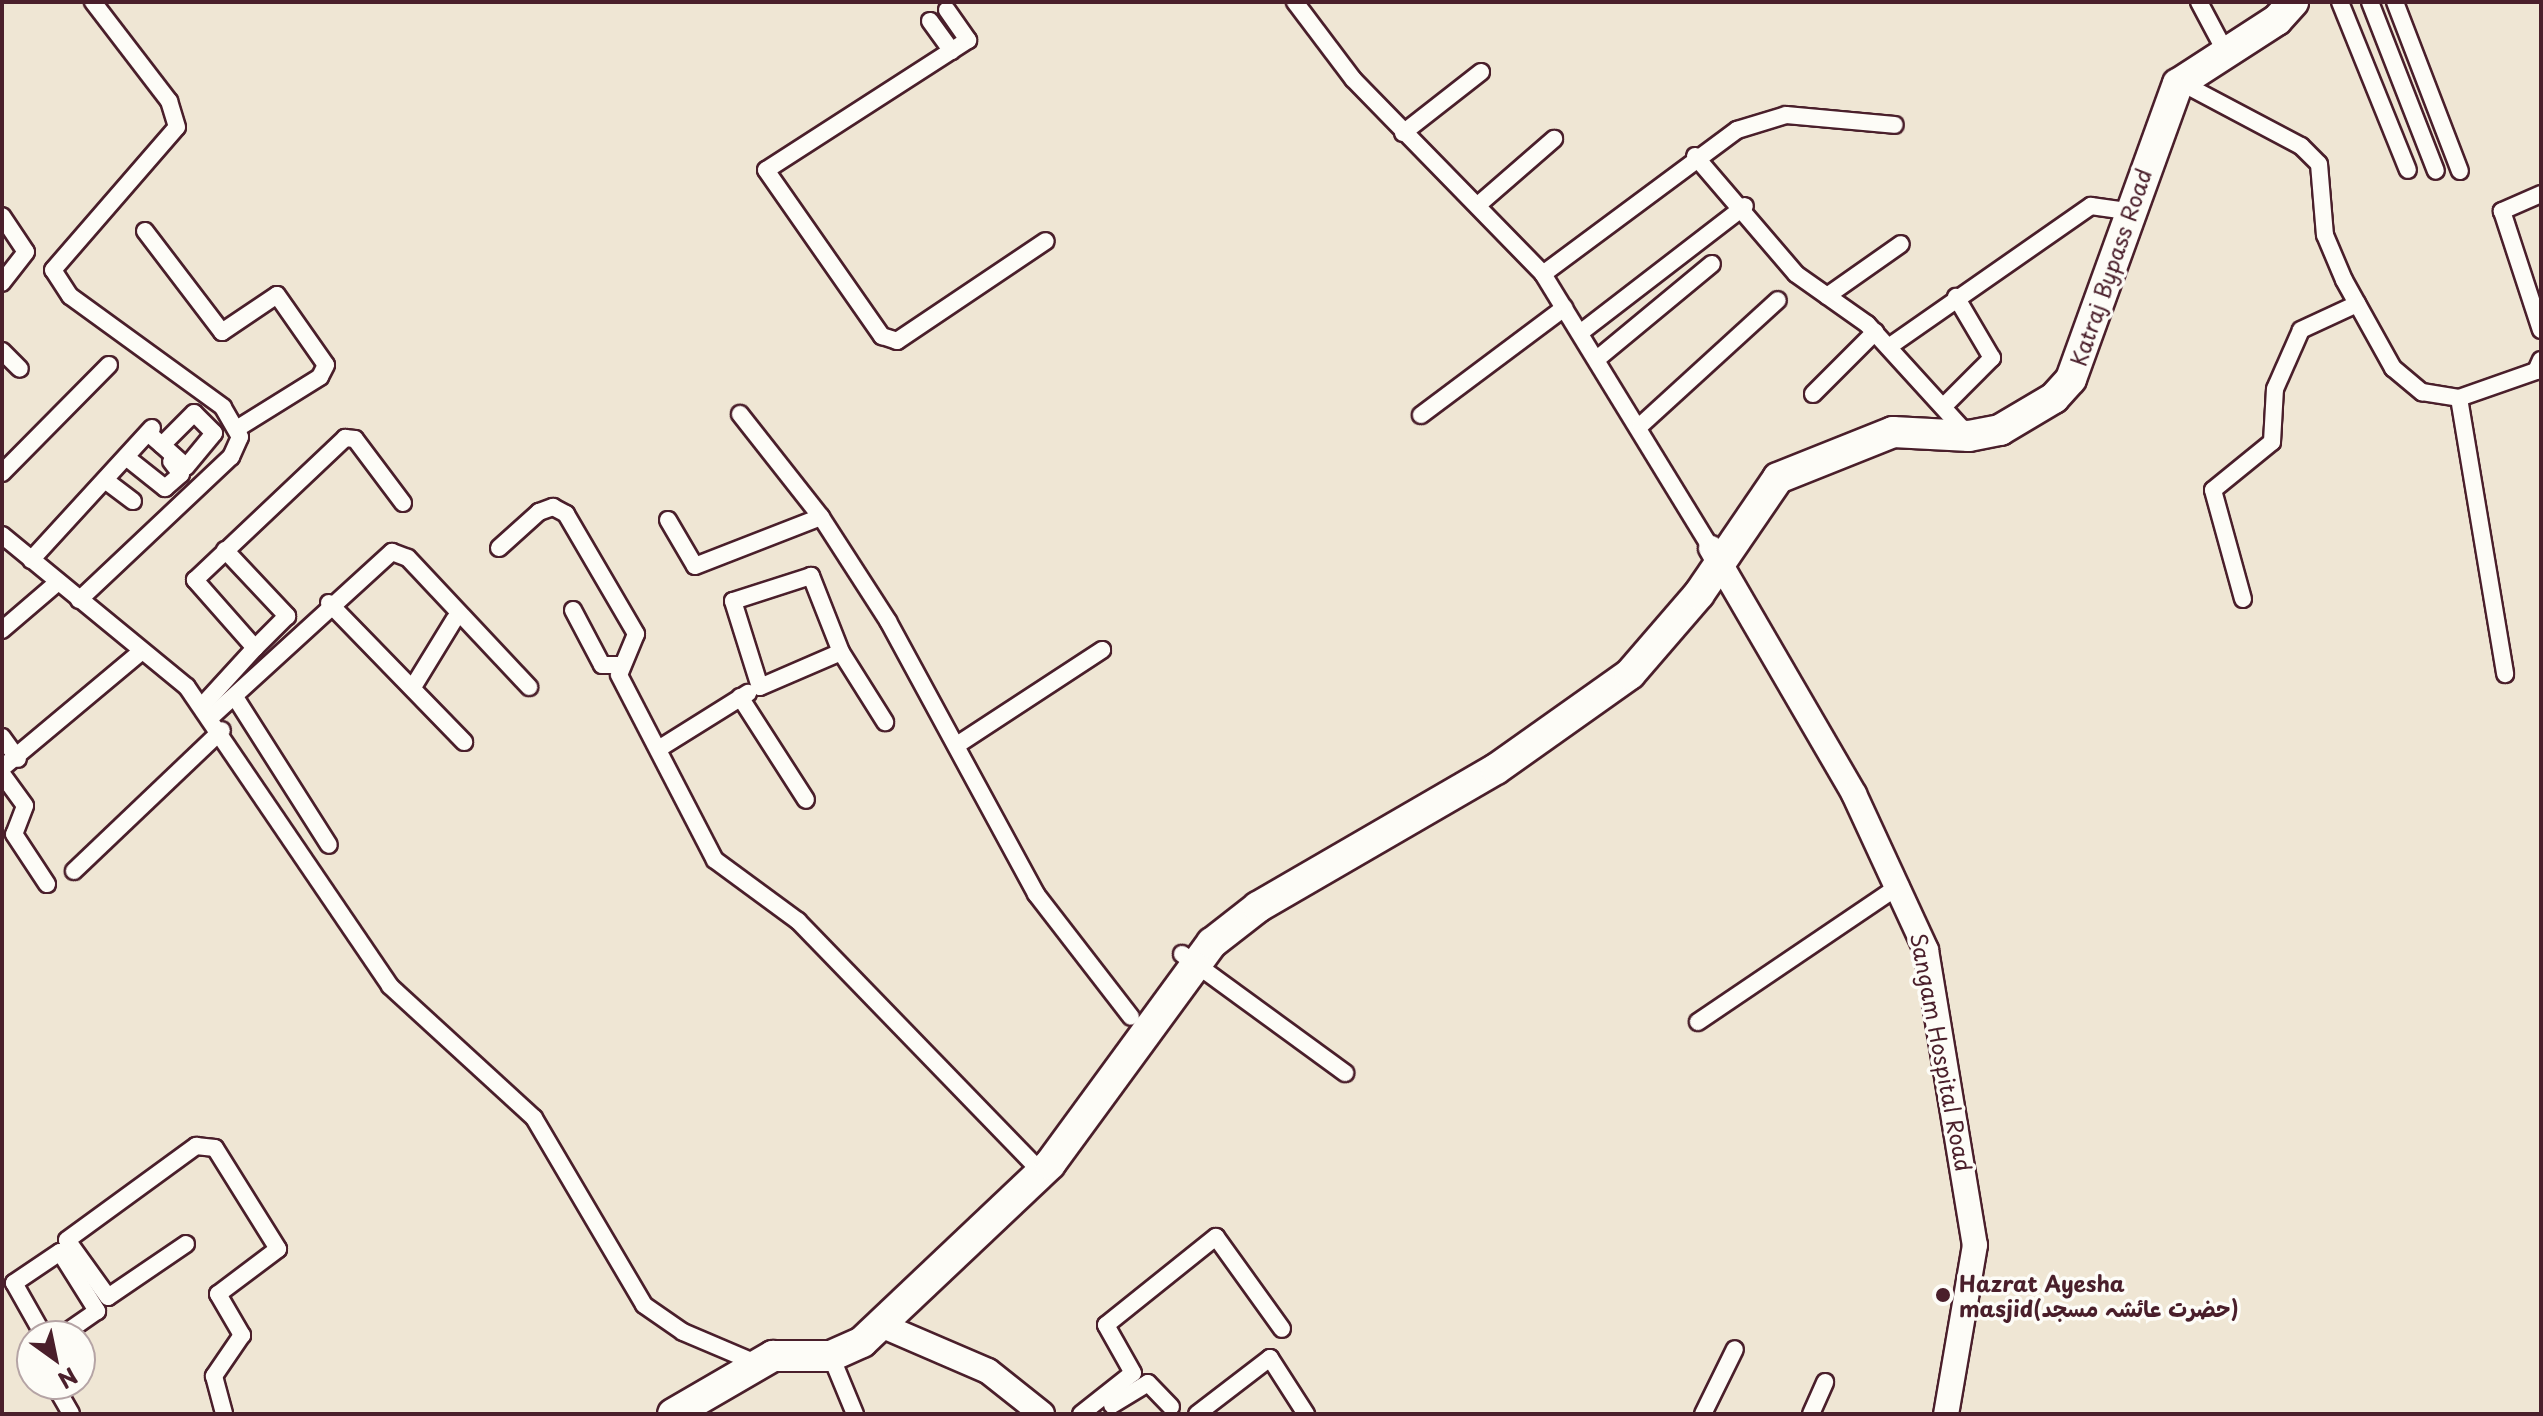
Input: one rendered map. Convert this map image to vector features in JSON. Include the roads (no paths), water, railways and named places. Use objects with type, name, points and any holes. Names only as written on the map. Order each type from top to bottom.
[{"type":"highway","points":[[2172,98],[2224,49],[2289,8],[2320,2]]},
{"type":"highway","name":"Katraj Bypass Road","points":[[1188,960],[1258,907],[1418,818],[1661,642],[1715,556],[1778,478],[1893,432],[1969,436],[2022,420],[2071,379],[2127,211],[2172,98]]},
{"type":"highway","points":[[1037,1168],[1036,1155],[1131,1017],[1188,960]]},
{"type":"highway","points":[[673,1414],[711,1403],[756,1363],[787,1354],[831,1356],[881,1325],[1037,1168],[1050,1164],[1188,960]]},
{"type":"main road","name":"Sangam Hospital Road","points":[[1715,556],[1900,885],[1926,950],[1973,1220],[1973,1270],[1946,1414]]},
{"type":"main road","points":[[881,1325],[988,1371],[1042,1414]]},
{"type":"street","points":[[93,2],[169,101],[177,127],[53,270],[70,296],[223,407],[238,428]]},
{"type":"street","points":[[1295,2],[1403,133],[1478,205],[1543,274],[1641,425],[1715,556]]},
{"type":"street","points":[[2199,2],[2224,49]]},
{"type":"street","points":[[2340,2],[2408,170]]},
{"type":"street","points":[[2370,2],[2436,171]]},
{"type":"street","points":[[2395,2],[2460,171]]},
{"type":"street","points":[[947,10],[968,40],[766,170],[882,336],[897,341],[1046,241]]},
{"type":"street","points":[[930,21],[952,51]]},
{"type":"street","points":[[1403,133],[1481,72]]},
{"type":"street","points":[[2172,98],[2301,146],[2319,164],[2325,235],[2357,304],[2393,368],[2422,392],[2459,398],[2536,371],[2541,360]]},
{"type":"street","points":[[1543,274],[1695,156],[1737,130],[1786,115],[1895,125]]},
{"type":"street","points":[[1478,205],[1554,139]]},
{"type":"street","points":[[1695,156],[1745,206],[1796,274],[1890,346],[1969,436]]},
{"type":"street","points":[[2541,194],[2502,211],[2541,330]]},
{"type":"street","points":[[1580,333],[1745,206]]},
{"type":"street","points":[[1890,346],[1956,297],[2091,206],[2127,211]]},
{"type":"street","points":[[2,216],[26,252],[2,283]]},
{"type":"street","points":[[79,600],[231,457],[238,428],[320,377],[326,365],[277,295],[222,332],[145,231]]},
{"type":"street","points":[[1827,296],[1901,244]]},
{"type":"street","points":[[1597,359],[1712,264]]},
{"type":"street","points":[[1944,406],[1992,358],[1956,297]]},
{"type":"street","points":[[1641,425],[1778,300]]},
{"type":"street","points":[[2243,599],[2213,490],[2272,442],[2275,389],[2301,330],[2357,304]]},
{"type":"street","points":[[1421,415],[1564,308]]},
{"type":"street","points":[[1813,394],[1875,332]]},
{"type":"street","points":[[2,351],[20,369]]},
{"type":"street","points":[[2,473],[109,365]]},
{"type":"street","points":[[2459,398],[2505,674]]},
{"type":"street","points":[[740,414],[821,517],[960,743],[1036,894],[1131,1017]]},
{"type":"street","points":[[148,433],[162,445]]},
{"type":"street","points":[[31,560],[148,433]]},
{"type":"street","points":[[126,457],[169,488],[181,471],[148,433]]},
{"type":"street","points":[[255,648],[195,580],[225,550],[345,438],[355,439],[403,503]]},
{"type":"street","points":[[105,480],[133,501]]},
{"type":"street","points":[[499,548],[546,508],[566,514],[636,634],[619,665]]},
{"type":"street","points":[[668,520],[695,566],[821,517]]},
{"type":"street","points":[[2,535],[142,651],[212,718],[390,986],[534,1118],[636,1296],[683,1332],[756,1363]]},
{"type":"street","points":[[212,718],[255,648],[287,616],[225,550]]},
{"type":"street","points":[[74,871],[212,718],[329,603],[386,553],[400,553],[529,687]]},
{"type":"street","points":[[760,687],[733,617],[733,601],[744,593],[811,576],[841,652],[885,722]]},
{"type":"street","points":[[2,630],[58,582]]},
{"type":"street","points":[[329,603],[464,742]]},
{"type":"street","points":[[573,610],[602,665],[619,665]]},
{"type":"street","points":[[413,687],[454,620]]},
{"type":"street","points":[[960,743],[1102,650]]},
{"type":"street","points":[[2,768],[18,759],[142,651]]},
{"type":"street","points":[[660,748],[740,697],[841,652]]},
{"type":"street","points":[[619,665],[715,860],[798,921],[1037,1168]]},
{"type":"street","points":[[235,697],[329,845]]},
{"type":"street","points":[[740,697],[806,800]]},
{"type":"street","points":[[2,737],[18,759]]},
{"type":"street","points":[[2,774],[25,806],[8,837],[47,884]]},
{"type":"street","points":[[1698,1022],[1900,885]]},
{"type":"street","points":[[1188,960],[1345,1073]]},
{"type":"street","points":[[186,1244],[108,1297],[67,1240],[196,1146],[215,1148],[278,1249],[218,1294],[242,1335],[214,1376],[224,1414]]},
{"type":"street","points":[[1106,1405],[1133,1373],[1106,1325],[1216,1237],[1282,1329]]},
{"type":"street","points":[[35,1320],[14,1283],[60,1252],[97,1311],[84,1320]]},
{"type":"street","points":[[1703,1414],[1735,1349]]},
{"type":"street","points":[[831,1356],[855,1414]]},
{"type":"street","points":[[1197,1414],[1214,1409],[1270,1358],[1306,1414]]},
{"type":"street","points":[[1811,1414],[1825,1382]]},
{"type":"street","points":[[1081,1414],[1148,1383],[1171,1407]]},
{"type":"place","name":"Hazrat Ayesha masjid(حضرت عائشہ مسجد)","points":[[1943,1295]]}]
